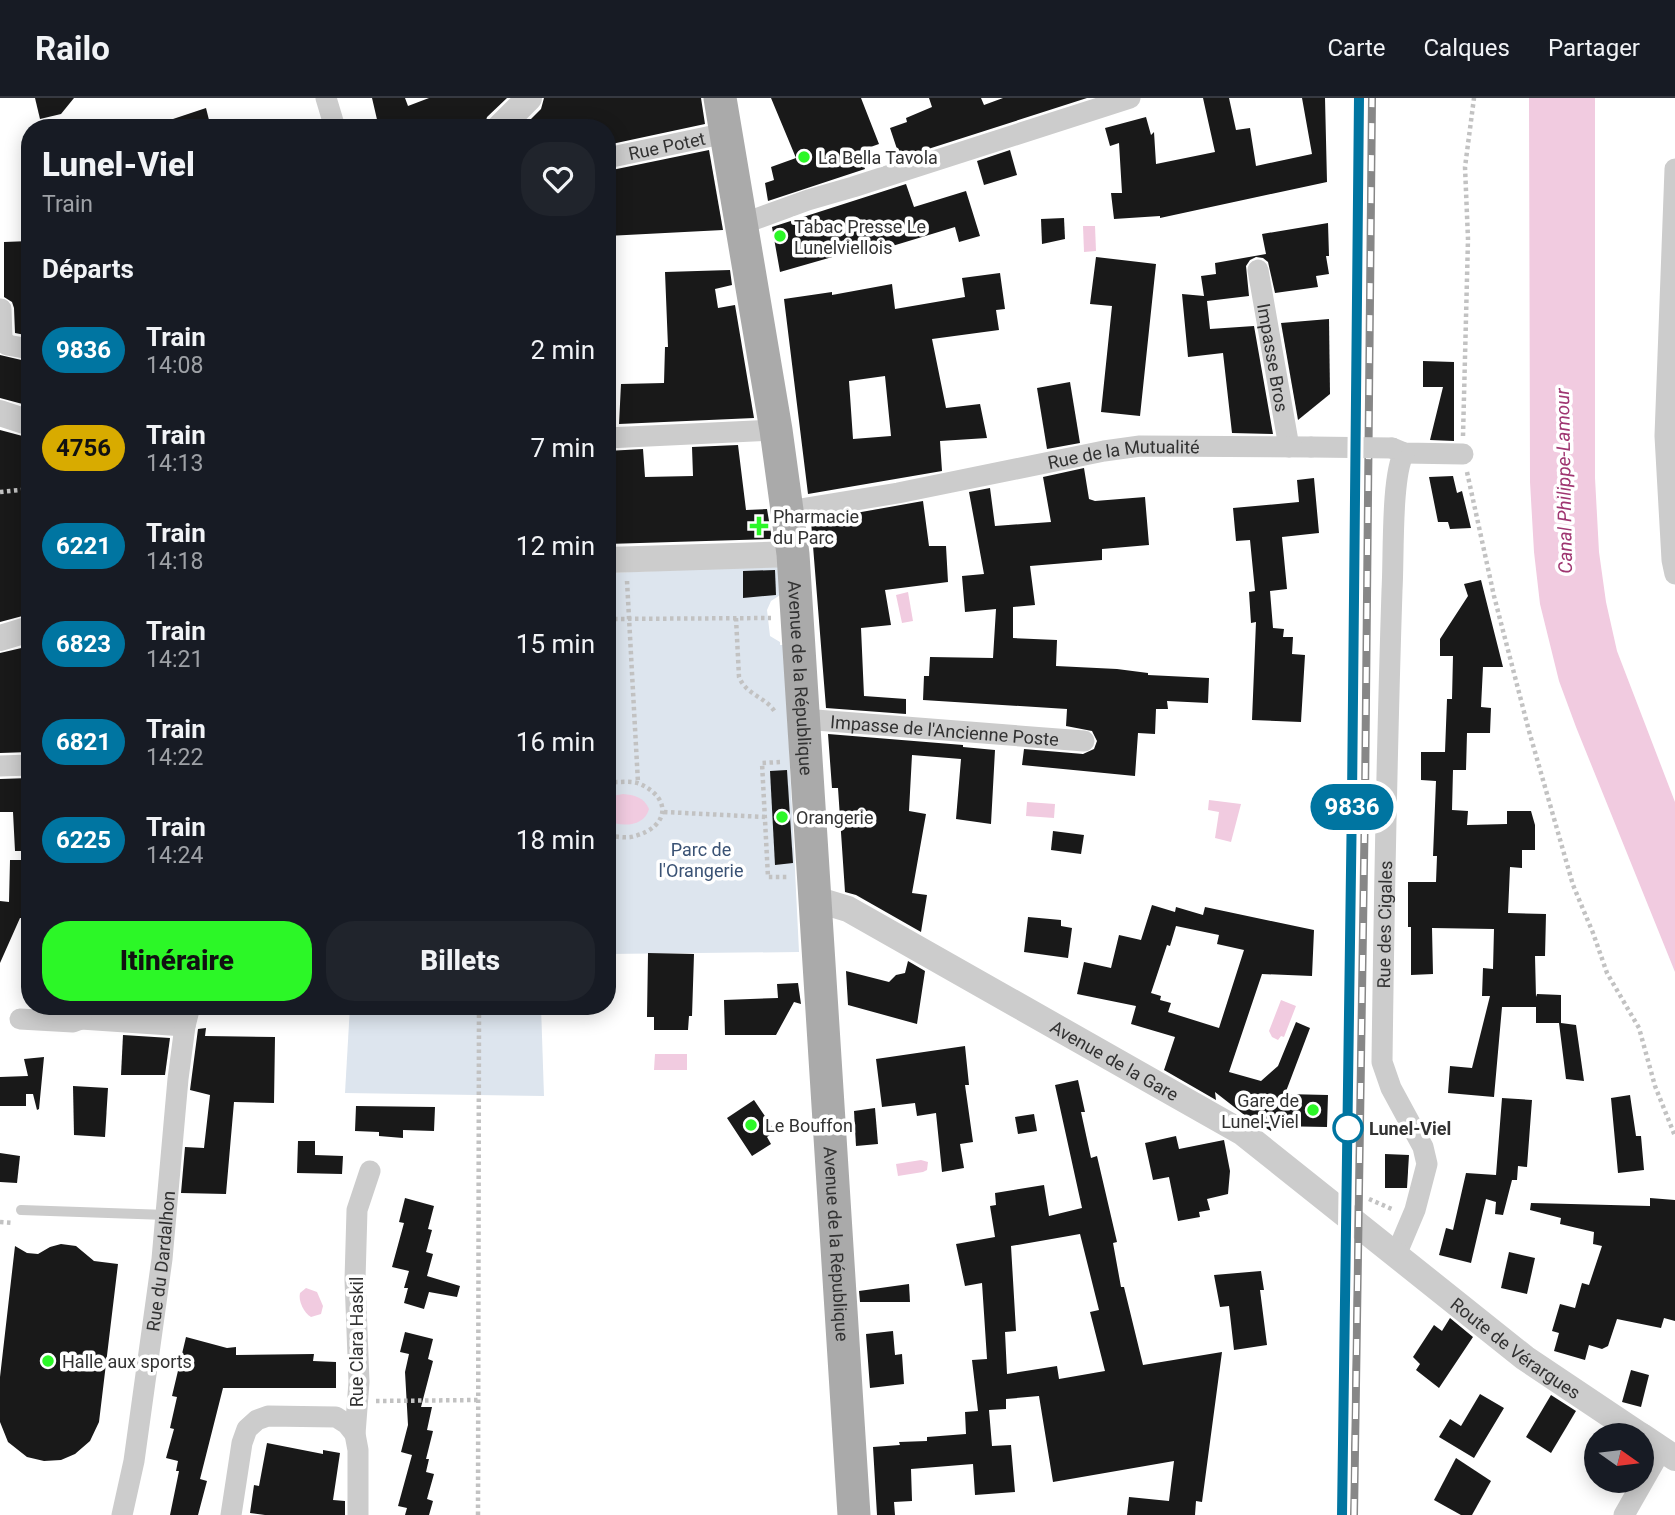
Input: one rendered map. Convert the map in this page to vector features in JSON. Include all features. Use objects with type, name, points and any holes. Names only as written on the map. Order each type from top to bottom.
[{"type":"main road","name":"Avenue de la République","points":[[720,98],[776,430],[793,554],[797,618],[791,720],[854,1515]]},
{"type":"street","points":[[326,98],[332,119]]},
{"type":"street","points":[[508,119],[529,98]]},
{"type":"street","points":[[741,224],[808,200],[1130,98]]},
{"type":"street","name":"Rue Potet","points":[[616,156],[726,133]]},
{"type":"street","points":[[1675,169],[1665,436],[1675,574]]},
{"type":"street","name":"Impasse Bros","points":[[1258,270],[1289,447]]},
{"type":"street","points":[[1,309],[2,338],[7,345],[21,347]]},
{"type":"street","points":[[0,413],[21,420]]},
{"type":"street","points":[[616,438],[776,430]]},
{"type":"street","name":"Rue de la Mutualité","points":[[788,511],[898,493],[1140,446],[1311,447],[1462,454]]},
{"type":"street","name":"Rue des Cigales","points":[[1396,1255],[1415,1210],[1427,1164],[1423,1147],[1391,1088],[1382,1062],[1388,730],[1398,451]]},
{"type":"street","points":[[617,560],[793,554]]},
{"type":"street","points":[[0,638],[21,632]]},
{"type":"street","name":"Impasse de l'Ancienne Poste","points":[[791,720],[1084,741]]},
{"type":"street","points":[[0,766],[21,765]]},
{"type":"street","name":"Avenue de la Gare","points":[[805,888],[848,909],[1243,1133],[1396,1255]]},
{"type":"street","points":[[20,1019],[73,1022],[79,1015]]},
{"type":"street","points":[[152,1015],[187,1016]]},
{"type":"street","name":"Rue du Dardalhon","points":[[122,1515],[134,1461],[167,1215],[187,1016]]},
{"type":"street","name":"Rue Clara Haskil","points":[[358,1515],[358,1450],[355,1434],[357,1210],[370,1171]]},
{"type":"street","name":"Route de Vérargues","points":[[1396,1255],[1525,1358],[1621,1423]]},
{"type":"street","points":[[231,1515],[242,1443],[247,1429],[257,1420],[268,1416],[336,1417],[355,1434]]},
{"type":"street","points":[[1624,1515],[1633,1493]]},
{"type":"lane","points":[[21,1210],[167,1215]]},
{"type":"path","points":[[1474,98],[1465,167],[1468,239],[1462,454],[1494,596],[1573,885],[1594,933],[1607,974],[1639,1028],[1655,1086],[1675,1136]]},
{"type":"path","points":[[0,492],[21,490]]},
{"type":"path","points":[[617,560],[628,619],[638,783]]},
{"type":"path","points":[[736,618],[741,684],[791,720]]},
{"type":"path","points":[[616,619],[797,618]]},
{"type":"path","points":[[780,748],[780,762],[762,763],[768,877],[805,888]]},
{"type":"path","points":[[616,782],[638,783],[658,795],[664,812],[654,828],[632,837],[616,836]]},
{"type":"path","points":[[664,812],[765,817]]},
{"type":"path","points":[[478,1515],[479,1015]]},
{"type":"path","points":[[357,1402],[479,1400]]},
{"type":"green space","name":"Parc de l'Orangerie","points":[[779,566],[780,595],[771,601],[767,610],[770,636],[780,642],[780,645],[784,645],[799,952],[616,954],[616,573]]},
{"type":"green space","points":[[349,1015],[541,1015],[544,1096],[345,1093]]},
{"type":"water","name":"Canal Philippe-Lamour","points":[[1529,98],[1595,98],[1595,478],[1599,552],[1617,651],[1675,802],[1675,972],[1559,681],[1540,604],[1530,482]]},
{"type":"water","points":[[1083,226],[1095,226],[1096,251],[1084,252]]},
{"type":"water","points":[[908,592],[913,621],[902,623],[896,595]]},
{"type":"water","points":[[616,795],[638,797],[649,809],[646,815],[632,824],[616,823]]},
{"type":"water","points":[[1209,800],[1241,804],[1231,842],[1215,838],[1219,812],[1208,810]]},
{"type":"water","points":[[1027,802],[1055,804],[1054,818],[1026,816]]},
{"type":"water","points":[[1281,1000],[1296,1006],[1284,1037],[1281,1036],[1278,1040],[1272,1037],[1269,1031]]},
{"type":"water","points":[[655,1054],[687,1054],[687,1070],[654,1070]]},
{"type":"water","points":[[921,1160],[928,1162],[927,1170],[898,1176],[896,1164]]},
{"type":"water","points":[[306,1288],[317,1292],[323,1306],[321,1314],[311,1317],[304,1310],[300,1293]]},
{"type":"building","points":[[35,98],[74,98],[61,114],[40,119]]},
{"type":"building","points":[[372,98],[405,98],[408,106],[429,98],[507,98],[486,119],[377,119]]},
{"type":"building","points":[[544,98],[701,98],[705,124],[616,143],[616,119],[531,119],[541,109]]},
{"type":"building","points":[[771,98],[861,98],[879,144],[859,151],[865,169],[768,201],[765,183],[774,180],[771,167],[796,158]]},
{"type":"building","points":[[929,98],[981,98],[984,105],[1003,98],[1087,98],[900,158],[890,128],[907,122],[906,118],[932,107]]},
{"type":"building","points":[[1203,98],[1229,98],[1236,130],[1250,128],[1256,166],[1312,154],[1302,98],[1325,98],[1327,182],[1160,218],[1114,219],[1111,193],[1122,193],[1119,143],[1110,146],[1105,128],[1146,117],[1151,135],[1154,132],[1156,164],[1215,152]]},
{"type":"building","points":[[206,108],[209,119],[173,119]]},
{"type":"building","points":[[709,150],[723,230],[616,236],[616,169]]},
{"type":"building","points":[[1010,150],[1017,175],[984,185],[977,161]]},
{"type":"building","points":[[906,184],[914,207],[966,191],[980,236],[959,242],[955,227],[889,247],[888,241],[780,272],[772,227]]},
{"type":"building","points":[[1064,218],[1065,239],[1042,244],[1041,219]]},
{"type":"building","points":[[1328,223],[1329,256],[1326,256],[1329,274],[1316,276],[1318,287],[1275,293],[1268,262],[1256,257],[1246,266],[1249,296],[1207,301],[1210,329],[1254,326],[1273,434],[1232,433],[1223,353],[1188,357],[1182,294],[1204,296],[1201,276],[1216,274],[1215,263],[1266,254],[1262,234]]},
{"type":"building","points":[[21,241],[21,334],[15,333],[12,302],[4,297],[4,242]]},
{"type":"building","points":[[1096,257],[1156,264],[1140,416],[1101,412],[1112,306],[1090,304]]},
{"type":"building","points":[[730,270],[732,285],[715,289],[718,308],[735,305],[754,418],[619,424],[621,384],[664,383],[665,347],[668,347],[665,272]]},
{"type":"building","points":[[1000,273],[1005,309],[996,310],[999,330],[932,339],[946,408],[980,404],[987,438],[940,441],[942,471],[808,494],[784,299],[832,292],[832,295],[892,284],[895,309],[965,297],[962,278]],"holes":[[[885,376],[891,436],[853,439],[849,381]]]},
{"type":"building","points":[[1329,319],[1330,394],[1298,420],[1281,323]]},
{"type":"building","points":[[0,355],[21,360],[21,404],[0,398]]},
{"type":"building","points":[[1423,361],[1454,362],[1454,441],[1430,440],[1443,387],[1423,387]]},
{"type":"building","points":[[1070,382],[1080,443],[1047,449],[1037,388]]},
{"type":"building","points":[[0,430],[21,436],[21,616],[0,622]]},
{"type":"building","points":[[738,445],[746,510],[767,509],[772,539],[616,544],[616,450],[643,449],[645,477],[693,476],[692,447]]},
{"type":"building","points":[[1084,468],[1089,499],[1095,501],[1145,497],[1149,545],[1102,549],[1102,560],[1030,566],[1035,605],[1013,607],[1013,638],[1057,640],[1056,666],[1209,678],[1208,703],[1167,701],[1168,709],[1156,709],[1155,734],[1138,733],[1135,776],[1022,765],[1024,749],[1083,754],[1094,749],[1097,741],[1092,731],[1066,726],[1067,709],[923,700],[924,676],[929,676],[930,657],[993,658],[996,609],[965,612],[962,576],[984,574],[969,492],[990,488],[995,526],[1051,522],[1043,477]]},
{"type":"building","points":[[1453,476],[1457,493],[1462,491],[1471,528],[1450,529],[1448,522],[1438,522],[1429,477]]},
{"type":"building","points":[[1314,478],[1319,533],[1282,537],[1287,589],[1270,591],[1273,628],[1284,629],[1283,637],[1293,637],[1292,654],[1305,655],[1301,722],[1252,720],[1256,622],[1251,623],[1249,592],[1255,591],[1250,540],[1236,541],[1233,508],[1299,502],[1297,480]]},
{"type":"building","points":[[923,501],[929,546],[946,546],[948,582],[885,590],[891,625],[861,628],[864,696],[906,699],[906,714],[826,708],[811,521]]},
{"type":"building","points":[[775,570],[776,595],[743,598],[743,571]]},
{"type":"building","points":[[1481,580],[1503,667],[1483,667],[1481,707],[1491,708],[1490,733],[1467,733],[1466,770],[1453,770],[1452,810],[1468,811],[1467,825],[1507,824],[1507,811],[1531,811],[1535,825],[1535,850],[1522,850],[1522,868],[1510,867],[1508,913],[1546,914],[1545,956],[1535,956],[1536,997],[1537,994],[1561,995],[1561,1023],[1576,1025],[1584,1081],[1566,1079],[1559,1023],[1536,1023],[1536,1007],[1502,1007],[1494,1097],[1448,1093],[1450,1066],[1472,1068],[1490,996],[1482,996],[1483,968],[1493,969],[1494,929],[1432,928],[1433,974],[1411,975],[1411,927],[1408,927],[1408,882],[1436,882],[1437,856],[1433,856],[1436,781],[1421,780],[1421,752],[1445,752],[1447,699],[1452,699],[1453,656],[1440,656],[1440,639],[1468,596],[1464,584]]},
{"type":"building","points":[[21,648],[21,752],[0,753],[0,653]]},
{"type":"building","points":[[828,734],[995,750],[991,824],[956,819],[961,759],[912,755],[909,811],[926,814],[912,893],[927,895],[921,932],[856,895],[845,892],[838,788],[832,788]]},
{"type":"building","name":"Orangerie","points":[[787,770],[793,863],[775,865],[770,771]]},
{"type":"building","points":[[21,778],[21,851],[15,851],[13,812],[0,812],[0,779]]},
{"type":"building","points":[[1053,831],[1084,835],[1081,854],[1051,850]]},
{"type":"building","points":[[10,860],[21,860],[21,918],[0,963],[0,901],[9,902]]},
{"type":"building","points":[[1152,905],[1175,912],[1176,907],[1203,915],[1205,907],[1314,930],[1312,976],[1262,974],[1229,1072],[1261,1081],[1278,1066],[1296,1022],[1310,1028],[1285,1094],[1328,1095],[1327,1127],[1273,1126],[1271,1131],[1247,1117],[1215,1092],[1216,1100],[1164,1070],[1175,1037],[1131,1024],[1136,1006],[1077,994],[1084,962],[1111,968],[1119,935],[1141,940]],"holes":[[[1176,926],[1219,935],[1217,944],[1244,950],[1219,1028],[1168,1012],[1171,1003],[1160,1000],[1161,996],[1151,993]]]},
{"type":"building","points":[[1028,917],[1061,920],[1061,926],[1072,928],[1068,958],[1024,952]]},
{"type":"building","points":[[648,953],[694,954],[692,1016],[689,1016],[688,1030],[654,1030],[654,1017],[647,1017]]},
{"type":"building","points":[[908,961],[925,971],[917,1024],[848,1005],[846,971],[889,982],[896,975],[905,973]]},
{"type":"building","points":[[798,983],[801,1004],[794,1002],[776,1035],[725,1035],[724,1000],[778,998],[777,984]]},
{"type":"building","points":[[206,1028],[205,1036],[275,1037],[274,1103],[234,1102],[226,1194],[181,1193],[185,1147],[204,1148],[210,1095],[190,1090],[198,1029]]},
{"type":"building","points":[[123,1035],[170,1038],[165,1075],[121,1075]]},
{"type":"building","points":[[965,1046],[969,1085],[965,1085],[973,1142],[960,1144],[964,1168],[942,1172],[936,1113],[917,1116],[915,1103],[882,1107],[876,1059]]},
{"type":"building","points":[[44,1057],[39,1109],[37,1110],[33,1094],[26,1094],[26,1106],[0,1106],[0,1077],[28,1076],[24,1059]]},
{"type":"building","points":[[1078,1080],[1085,1112],[1081,1112],[1091,1158],[1097,1156],[1117,1242],[1113,1243],[1121,1287],[1124,1287],[1143,1365],[1222,1352],[1202,1502],[1196,1501],[1195,1515],[1127,1515],[1129,1497],[1169,1501],[1174,1461],[1053,1482],[1039,1396],[1006,1399],[1006,1409],[989,1410],[992,1446],[1011,1445],[1015,1492],[975,1495],[973,1464],[911,1469],[912,1501],[894,1502],[895,1515],[877,1515],[873,1447],[927,1441],[927,1437],[966,1434],[965,1412],[978,1411],[972,1360],[987,1359],[982,1283],[965,1286],[956,1244],[995,1237],[990,1206],[996,1205],[995,1193],[1044,1185],[1049,1216],[1082,1208],[1055,1085]],"holes":[[[1080,1234],[1099,1310],[1090,1312],[1105,1371],[1059,1379],[1057,1366],[1007,1374],[1005,1332],[1016,1331],[1011,1246]]]},
{"type":"building","points":[[73,1086],[108,1088],[105,1137],[74,1135]]},
{"type":"building","points":[[1630,1095],[1636,1136],[1641,1136],[1644,1170],[1618,1173],[1611,1098]]},
{"type":"building","points":[[1502,1098],[1532,1100],[1527,1167],[1518,1166],[1517,1180],[1512,1180],[1503,1215],[1495,1214],[1496,1202],[1486,1199],[1471,1263],[1439,1255],[1446,1228],[1453,1230],[1466,1173],[1496,1175]]},
{"type":"building","name":"Le Bouffon","points":[[754,1100],[775,1131],[767,1137],[771,1144],[752,1156],[727,1118]]},
{"type":"building","points":[[356,1106],[435,1107],[434,1131],[403,1130],[403,1138],[379,1136],[379,1132],[355,1131]]},
{"type":"building","points":[[875,1108],[878,1144],[856,1146],[854,1111]]},
{"type":"building","points":[[1034,1114],[1037,1131],[1018,1134],[1015,1117]]},
{"type":"building","points":[[1176,1136],[1179,1149],[1224,1140],[1230,1171],[1228,1194],[1207,1199],[1210,1210],[1199,1212],[1200,1217],[1178,1221],[1169,1177],[1153,1180],[1145,1143]]},
{"type":"building","points":[[298,1141],[315,1141],[315,1155],[343,1156],[342,1174],[297,1173]]},
{"type":"building","points":[[0,1153],[20,1156],[17,1183],[0,1182]]},
{"type":"building","points":[[1385,1154],[1409,1155],[1407,1188],[1385,1188]]},
{"type":"building","points":[[405,1198],[434,1206],[428,1229],[432,1230],[426,1252],[433,1254],[427,1276],[460,1286],[457,1297],[429,1292],[424,1309],[404,1303],[408,1288],[404,1288],[409,1271],[392,1267],[404,1223],[399,1222]]},
{"type":"building","points":[[1650,1198],[1675,1200],[1675,1321],[1664,1318],[1661,1328],[1617,1319],[1608,1346],[1602,1349],[1589,1345],[1585,1360],[1554,1351],[1559,1333],[1552,1331],[1560,1304],[1575,1308],[1582,1283],[1589,1285],[1602,1246],[1593,1244],[1594,1232],[1560,1224],[1561,1218],[1530,1210],[1531,1203],[1650,1206]]},
{"type":"building","name":"Halle aux sports","points":[[61,1244],[76,1246],[94,1261],[118,1264],[99,1422],[90,1441],[75,1454],[61,1460],[44,1461],[27,1457],[8,1442],[0,1422],[0,1377],[15,1246],[27,1253],[38,1254]]},
{"type":"building","points":[[1509,1252],[1535,1258],[1527,1294],[1501,1288]]},
{"type":"building","points":[[1261,1271],[1264,1290],[1260,1290],[1267,1345],[1234,1350],[1229,1306],[1220,1307],[1214,1275]]},
{"type":"building","points":[[909,1284],[910,1302],[860,1302],[859,1291]]},
{"type":"building","points":[[1450,1318],[1473,1337],[1439,1388],[1416,1370],[1420,1364],[1413,1357],[1434,1325],[1442,1331]]},
{"type":"building","points":[[893,1331],[895,1355],[902,1354],[904,1384],[870,1388],[866,1334]]},
{"type":"building","points":[[405,1332],[433,1339],[428,1359],[433,1361],[421,1407],[432,1407],[427,1430],[433,1431],[426,1459],[429,1459],[426,1472],[434,1474],[427,1499],[433,1501],[429,1515],[405,1515],[407,1508],[398,1506],[412,1455],[401,1452],[408,1425],[405,1372],[409,1354],[400,1352]]},
{"type":"building","points":[[186,1337],[227,1348],[236,1347],[236,1355],[314,1354],[313,1361],[336,1362],[336,1388],[223,1388],[200,1479],[207,1481],[198,1515],[170,1515],[179,1471],[176,1471],[178,1461],[166,1458],[174,1429],[170,1428],[177,1397],[172,1396]]},
{"type":"building","points":[[1631,1370],[1649,1375],[1641,1407],[1622,1402]]},
{"type":"building","points":[[1480,1394],[1504,1408],[1474,1458],[1439,1437],[1450,1419],[1461,1426]]},
{"type":"building","points":[[1551,1395],[1576,1411],[1551,1453],[1526,1437]]},
{"type":"building","points":[[267,1443],[323,1454],[323,1450],[340,1453],[333,1500],[345,1501],[345,1515],[250,1513],[254,1485],[259,1486]]},
{"type":"building","points":[[1456,1458],[1491,1481],[1472,1515],[1461,1515],[1434,1500]]},
{"type":"railway","points":[[1342,1515],[1359,98]]},
{"type":"railway","points":[[1354,1515],[1372,98]]},
{"type":"train","name":"9836","points":[[1342,1515],[1359,98]]},
{"type":"place","name":"La Bella Tavola","points":[[804,157]]},
{"type":"place","name":"Tabac Presse Le Lunelviellois","points":[[780,236]]},
{"type":"place","name":"Pharmacie du Parc","points":[[759,526]]},
{"type":"place","name":"Orangerie","points":[[782,817]]},
{"type":"place","name":"Gare de Lunel-Viel","points":[[1313,1110]]},
{"type":"place","name":"Le Bouffon","points":[[751,1125]]},
{"type":"place","name":"Lunel-Viel","points":[[1348,1128]]},
{"type":"place","name":"Halle aux sports","points":[[48,1361]]}]
